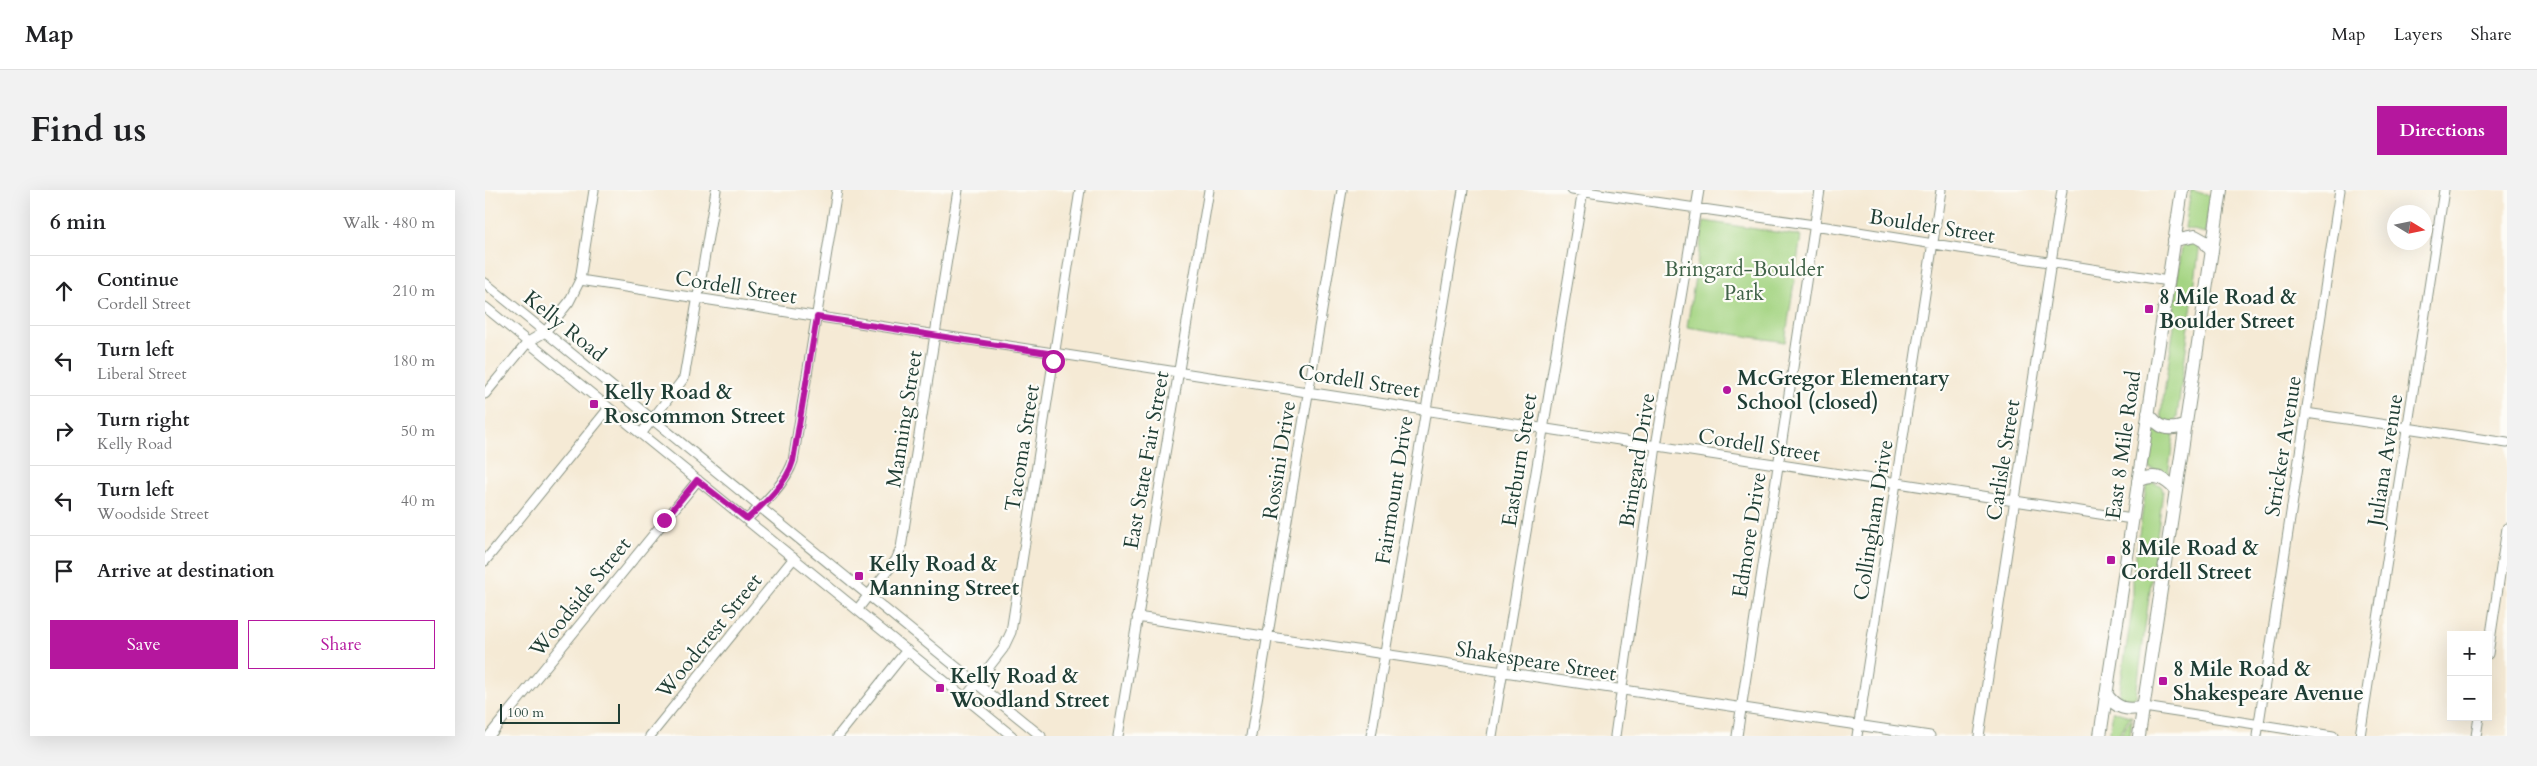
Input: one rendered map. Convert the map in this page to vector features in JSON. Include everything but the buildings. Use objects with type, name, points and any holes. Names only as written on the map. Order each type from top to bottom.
[{"type":"highway","name":"East 8 Mile Road","points":[[2100,736],[2181,190]]},
{"type":"highway","points":[[2139,736],[2221,190]]},
{"type":"highway","points":[[2174,240],[2195,236],[2204,241],[2212,252]]},
{"type":"highway","points":[[2148,413],[2163,428],[2174,429],[2186,425]]},
{"type":"highway","points":[[2138,480],[2150,476],[2158,476],[2176,490]]},
{"type":"highway","points":[[2106,694],[2119,708],[2131,710],[2144,707]]},
{"type":"street","points":[[485,394],[528,342],[545,332],[569,302],[580,280],[594,190]]},
{"type":"street","points":[[641,434],[684,378],[699,297],[715,190]]},
{"type":"street","points":[[747,519],[760,508],[788,474],[792,466],[837,190]]},
{"type":"street","name":"Manning Street","points":[[857,610],[896,560],[901,548],[958,190]]},
{"type":"street","name":"Tacoma Street","points":[[965,698],[1003,649],[1011,632],[1080,190]]},
{"type":"street","name":"East State Fair Street","points":[[1118,736],[1209,190]]},
{"type":"street","name":"Rossini Drive","points":[[1251,736],[1342,190]]},
{"type":"street","name":"Fairmount Drive","points":[[1371,736],[1463,190]]},
{"type":"street","name":"Boulder Street","points":[[1572,190],[1814,225],[2168,281]]},
{"type":"street","name":"Bringard Drive","points":[[1615,736],[1655,446],[1699,190]]},
{"type":"street","name":"Edmore Drive","points":[[1737,736],[1819,190]]},
{"type":"street","name":"Collingham Drive","points":[[1857,736],[1941,190]]},
{"type":"street","name":"Carlisle Street","points":[[1979,736],[2062,190]]},
{"type":"street","name":"Stricker Avenue","points":[[2257,736],[2340,190]]},
{"type":"street","name":"Juliana Avenue","points":[[2360,736],[2444,190]]},
{"type":"street","name":"Eastburn Street","points":[[1492,736],[1583,191]]},
{"type":"street","name":"Cordell Street","points":[[580,280],[699,297],[1054,354],[1425,409],[1777,466],[2132,519]]},
{"type":"street","name":"Kelly Road","points":[[485,283],[1041,736]]},
{"type":"street","name":"Kelly Road","points":[[485,307],[1012,736]]},
{"type":"street","points":[[485,561],[609,408]]},
{"type":"street","points":[[2306,413],[2507,443]]},
{"type":"street","name":"Woodside Street","points":[[489,736],[697,480]]},
{"type":"street","points":[[2491,631],[2507,528]]},
{"type":"street","name":"Woodcrest Street","points":[[650,736],[794,558]]},
{"type":"street","name":"Shakespeare Street","points":[[1137,617],[1930,736]]},
{"type":"street","points":[[838,736],[907,650]]},
{"type":"street","points":[[2144,707],[2333,736]]},
{"type":"street","points":[[2476,736],[2478,721]]},
{"type":"green space","points":[[2191,190],[2211,196],[2205,233],[2185,228]]},
{"type":"green space","name":"Bringard-Boulder Park","points":[[1704,221],[1801,236],[1785,342],[1687,327]]},
{"type":"green space","points":[[2192,241],[2197,244],[2199,251],[2177,417],[2174,422],[2168,423],[2163,420],[2161,414],[2174,326],[2175,294],[2182,247],[2184,244]]},
{"type":"green space","points":[[2155,431],[2174,435],[2168,474],[2149,468]]},
{"type":"green space","points":[[2151,482],[2161,485],[2163,491],[2136,696],[2130,703],[2121,701],[2119,694],[2133,604],[2133,574],[2146,488]]},
{"type":"green space","points":[[2113,711],[2133,717],[2129,718],[2118,736],[2109,736]]},
{"type":"green space","points":[[2132,719],[2130,736],[2120,736],[2130,720]]},
{"type":"place","name":"8 Mile Road & Boulder Street","points":[[2149,309]]},
{"type":"place","name":"McGregor Elementary School (closed)","points":[[1727,390]]},
{"type":"place","name":"Kelly Road & Roscommon Street","points":[[594,404]]},
{"type":"place","name":"8 Mile Road & Cordell Street","points":[[2111,560]]},
{"type":"place","name":"Kelly Road & Manning Street","points":[[859,576]]},
{"type":"place","name":"8 Mile Road & Shakespeare Avenue","points":[[2163,681]]},
{"type":"place","name":"Kelly Road & Woodland Street","points":[[940,688]]},
{"type":"route","points":[[664,520],[697,480],[747,519],[760,508],[788,474],[793,461],[817,317],[1054,354],[1053,361]]}]
